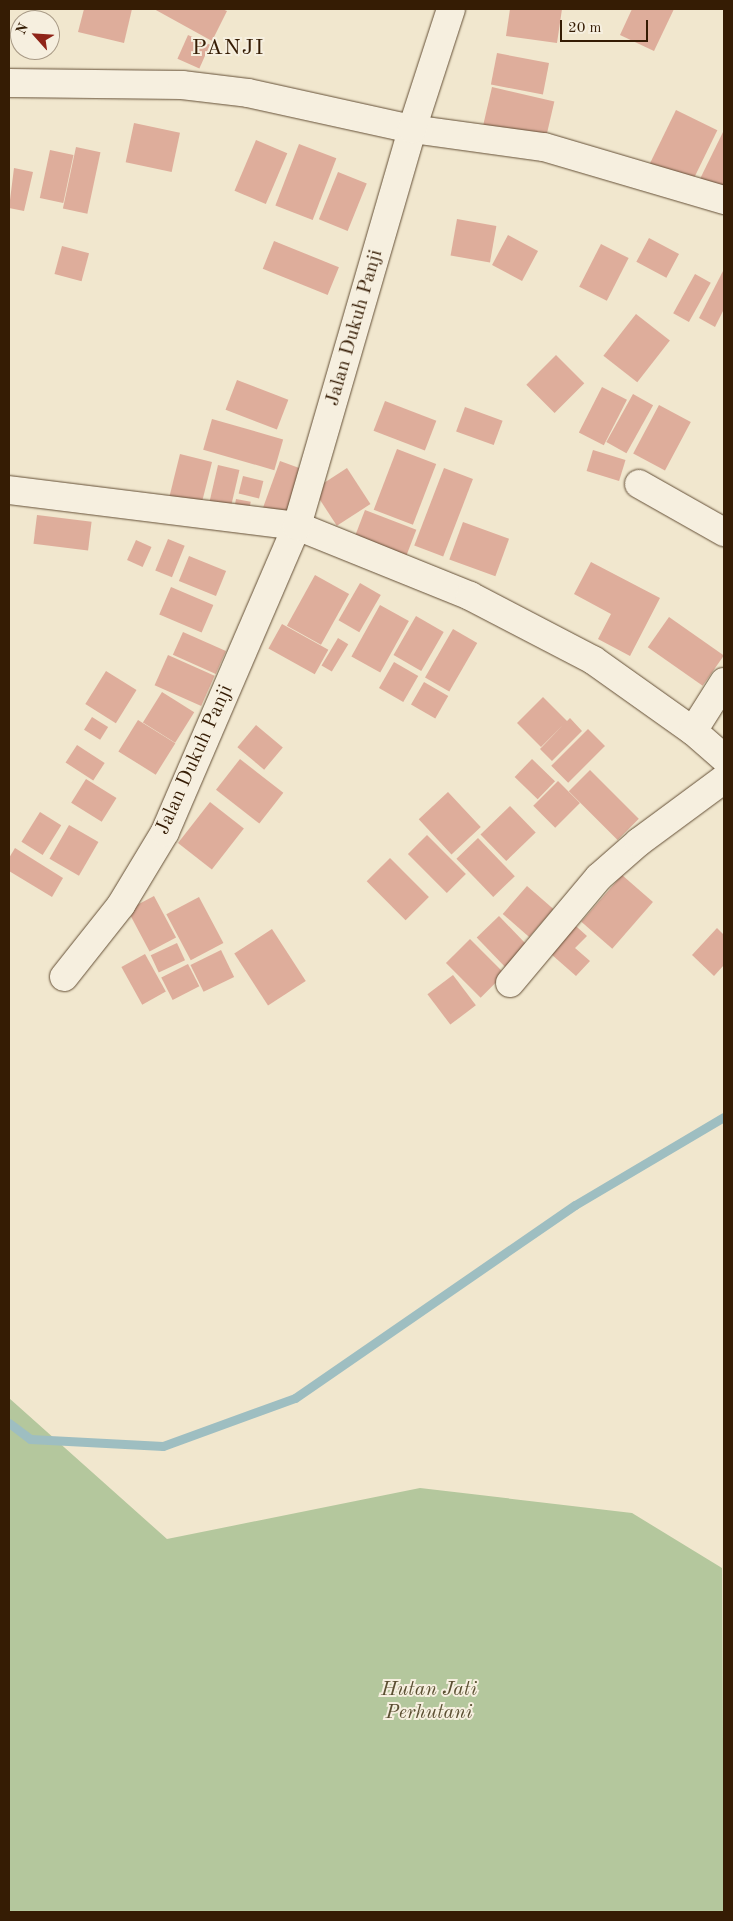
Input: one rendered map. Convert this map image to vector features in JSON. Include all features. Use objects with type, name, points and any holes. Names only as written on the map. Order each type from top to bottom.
[{"type":"street","name":"Jalan Dukuh Panji","points":[[64,976],[121,905],[165,832],[297,526],[412,129],[451,9]]},
{"type":"street","points":[[9,83],[182,85],[248,93],[412,129],[544,147],[724,200]]},
{"type":"street","points":[[639,484],[724,532]]},
{"type":"street","points":[[9,490],[297,526],[470,596],[593,660],[693,731],[724,758]]},
{"type":"street","points":[[693,731],[724,682]]},
{"type":"street","points":[[510,983],[599,877],[639,842],[724,779]]},
{"type":"green space","name":"Hutan Jati Perhutani","points":[[9,1398],[167,1539],[420,1488],[632,1513],[722,1568],[724,1912],[9,1912]]},
{"type":"building","points":[[84,9],[132,9],[124,43],[78,32]]},
{"type":"building","points":[[154,9],[222,9],[227,11],[212,41]]},
{"type":"building","points":[[510,9],[562,9],[557,43],[506,36]]},
{"type":"building","points":[[632,9],[674,9],[654,51],[620,35]]},
{"type":"building","points":[[188,35],[210,45],[199,69],[177,59]]},
{"type":"building","points":[[497,53],[549,63],[543,95],[491,84]]},
{"type":"building","points":[[492,87],[554,101],[545,140],[483,126]]},
{"type":"building","points":[[676,110],[717,130],[689,188],[648,168]]},
{"type":"building","points":[[134,123],[180,133],[172,172],[126,162]]},
{"type":"building","points":[[724,130],[724,194],[698,183]]},
{"type":"building","points":[[256,140],[287,153],[266,204],[235,191]]},
{"type":"building","points":[[299,144],[336,158],[313,220],[275,206]]},
{"type":"building","points":[[76,147],[100,152],[87,214],[63,209]]},
{"type":"building","points":[[50,150],[73,155],[63,203],[40,198]]},
{"type":"building","points":[[14,168],[33,172],[24,211],[9,208]]},
{"type":"building","points":[[338,172],[367,184],[348,231],[319,219]]},
{"type":"building","points":[[457,219],[496,226],[490,262],[451,255]]},
{"type":"building","points":[[508,235],[538,251],[522,281],[492,265]]},
{"type":"building","points":[[649,238],[679,254],[666,278],[636,262]]},
{"type":"building","points":[[274,241],[339,267],[328,295],[263,269]]},
{"type":"building","points":[[601,244],[629,258],[607,301],[579,287]]},
{"type":"building","points":[[62,246],[89,253],[82,281],[54,274]]},
{"type":"building","points":[[724,269],[724,309],[715,327],[699,318]]},
{"type":"building","points":[[695,274],[711,283],[689,322],[673,313]]},
{"type":"building","points":[[636,314],[670,340],[637,382],[603,356]]},
{"type":"building","points":[[556,355],[584,383],[555,413],[526,385]]},
{"type":"building","points":[[237,380],[288,400],[277,430],[226,410]]},
{"type":"building","points":[[602,387],[627,400],[604,445],[579,432]]},
{"type":"building","points":[[633,394],[653,405],[626,453],[606,442]]},
{"type":"building","points":[[385,401],[436,421],[425,451],[374,431]]},
{"type":"building","points":[[659,405],[691,422],[665,470],[633,454]]},
{"type":"building","points":[[465,407],[503,421],[494,445],[456,431]]},
{"type":"building","points":[[212,419],[283,439],[274,470],[203,450]]},
{"type":"building","points":[[397,449],[436,464],[413,525],[374,510]]},
{"type":"building","points":[[593,450],[626,460],[619,481],[587,471]]},
{"type":"building","points":[[180,454],[212,462],[201,507],[169,499]]},
{"type":"building","points":[[280,461],[305,470],[287,522],[261,513]]},
{"type":"building","points":[[218,465],[239,470],[231,506],[210,501]]},
{"type":"building","points":[[347,468],[370,504],[337,526],[313,490]]},
{"type":"building","points":[[444,468],[473,479],[443,557],[414,545]]},
{"type":"building","points":[[243,476],[263,481],[259,499],[239,493]]},
{"type":"building","points":[[236,499],[251,502],[248,518],[233,515]]},
{"type":"building","points":[[365,510],[416,530],[406,556],[355,536]]},
{"type":"building","points":[[37,515],[92,522],[88,550],[33,544]]},
{"type":"building","points":[[463,522],[509,539],[495,576],[449,560]]},
{"type":"building","points":[[168,539],[185,546],[172,577],[155,571]]},
{"type":"building","points":[[136,540],[152,547],[143,567],[127,560]]},
{"type":"building","points":[[189,556],[226,571],[216,596],[179,581]]},
{"type":"building","points":[[591,562],[660,598],[630,656],[598,639],[611,614],[574,594]]},
{"type":"building","points":[[315,575],[349,594],[321,645],[287,626]]},
{"type":"building","points":[[360,583],[381,595],[359,632],[338,620]]},
{"type":"building","points":[[171,587],[213,605],[202,633],[159,615]]},
{"type":"building","points":[[380,605],[409,621],[380,673],[351,657]]},
{"type":"building","points":[[416,616],[444,632],[421,671],[394,655]]},
{"type":"building","points":[[669,617],[724,655],[703,686],[648,647]]},
{"type":"building","points":[[282,624],[328,650],[315,674],[268,648]]},
{"type":"building","points":[[453,629],[477,643],[449,691],[425,677]]},
{"type":"building","points":[[183,632],[226,651],[216,674],[173,655]]},
{"type":"building","points":[[338,638],[348,644],[332,672],[322,665]]},
{"type":"building","points":[[168,655],[215,676],[201,706],[155,685]]},
{"type":"building","points":[[394,662],[418,676],[403,702],[379,688]]},
{"type":"building","points":[[106,671],[137,690],[116,723],[85,704]]},
{"type":"building","points":[[424,682],[448,696],[435,719],[411,705]]},
{"type":"building","points":[[162,692],[194,712],[175,743],[143,723]]},
{"type":"building","points":[[543,697],[567,721],[570,718],[582,731],[552,761],[540,749],[563,725],[541,747],[517,723]]},
{"type":"building","points":[[92,717],[108,727],[100,740],[84,730]]},
{"type":"building","points":[[138,720],[175,743],[156,775],[118,751]]},
{"type":"building","points":[[256,725],[283,747],[264,770],[237,747]]},
{"type":"building","points":[[588,729],[605,746],[568,783],[551,766]]},
{"type":"building","points":[[77,745],[105,763],[93,781],[66,763]]},
{"type":"building","points":[[240,759],[283,793],[259,824],[216,790]]},
{"type":"building","points":[[532,759],[555,781],[538,799],[515,777]]},
{"type":"building","points":[[590,770],[639,819],[618,840],[569,791]]},
{"type":"building","points":[[86,779],[117,798],[102,822],[71,803]]},
{"type":"building","points":[[558,781],[580,803],[555,828],[533,806]]},
{"type":"building","points":[[448,792],[481,827],[451,854],[419,819]]},
{"type":"building","points":[[210,802],[244,828],[212,869],[178,843]]},
{"type":"building","points":[[510,806],[536,833],[506,861],[481,834]]},
{"type":"building","points":[[40,812],[61,825],[43,855],[21,842]]},
{"type":"building","points":[[69,825],[98,842],[79,876],[50,859]]},
{"type":"building","points":[[427,835],[466,874],[447,893],[408,854]]},
{"type":"building","points":[[478,838],[515,876],[493,897],[456,859]]},
{"type":"building","points":[[15,848],[63,878],[52,897],[9,871],[9,858]]},
{"type":"building","points":[[390,858],[429,897],[406,920],[367,881]]},
{"type":"building","points":[[622,875],[653,902],[612,949],[581,922]]},
{"type":"building","points":[[527,886],[553,909],[529,937],[503,914]]},
{"type":"building","points":[[154,896],[176,937],[150,952],[128,910]]},
{"type":"building","points":[[199,897],[223,943],[191,960],[166,914]]},
{"type":"building","points":[[499,916],[529,947],[507,968],[477,938]]},
{"type":"building","points":[[568,919],[587,936],[575,948],[590,961],[576,976],[543,947]]},
{"type":"building","points":[[717,928],[724,935],[724,965],[714,976],[692,955]]},
{"type":"building","points":[[272,929],[306,981],[268,1006],[234,954]]},
{"type":"building","points":[[470,939],[505,974],[481,998],[446,963]]},
{"type":"building","points":[[177,943],[185,960],[159,972],[151,955]]},
{"type":"building","points":[[221,950],[234,977],[204,992],[190,965]]},
{"type":"building","points":[[145,954],[166,992],[142,1005],[121,967]]},
{"type":"building","points":[[188,964],[199,986],[173,1000],[161,978]]},
{"type":"building","points":[[453,975],[476,1005],[450,1025],[427,994]]},
{"type":"waterway","points":[[9,1423],[30,1439],[163,1446],[295,1398],[575,1205],[724,1117]]},
{"type":"district","name":"PANJI","points":[[228,49]]}]
